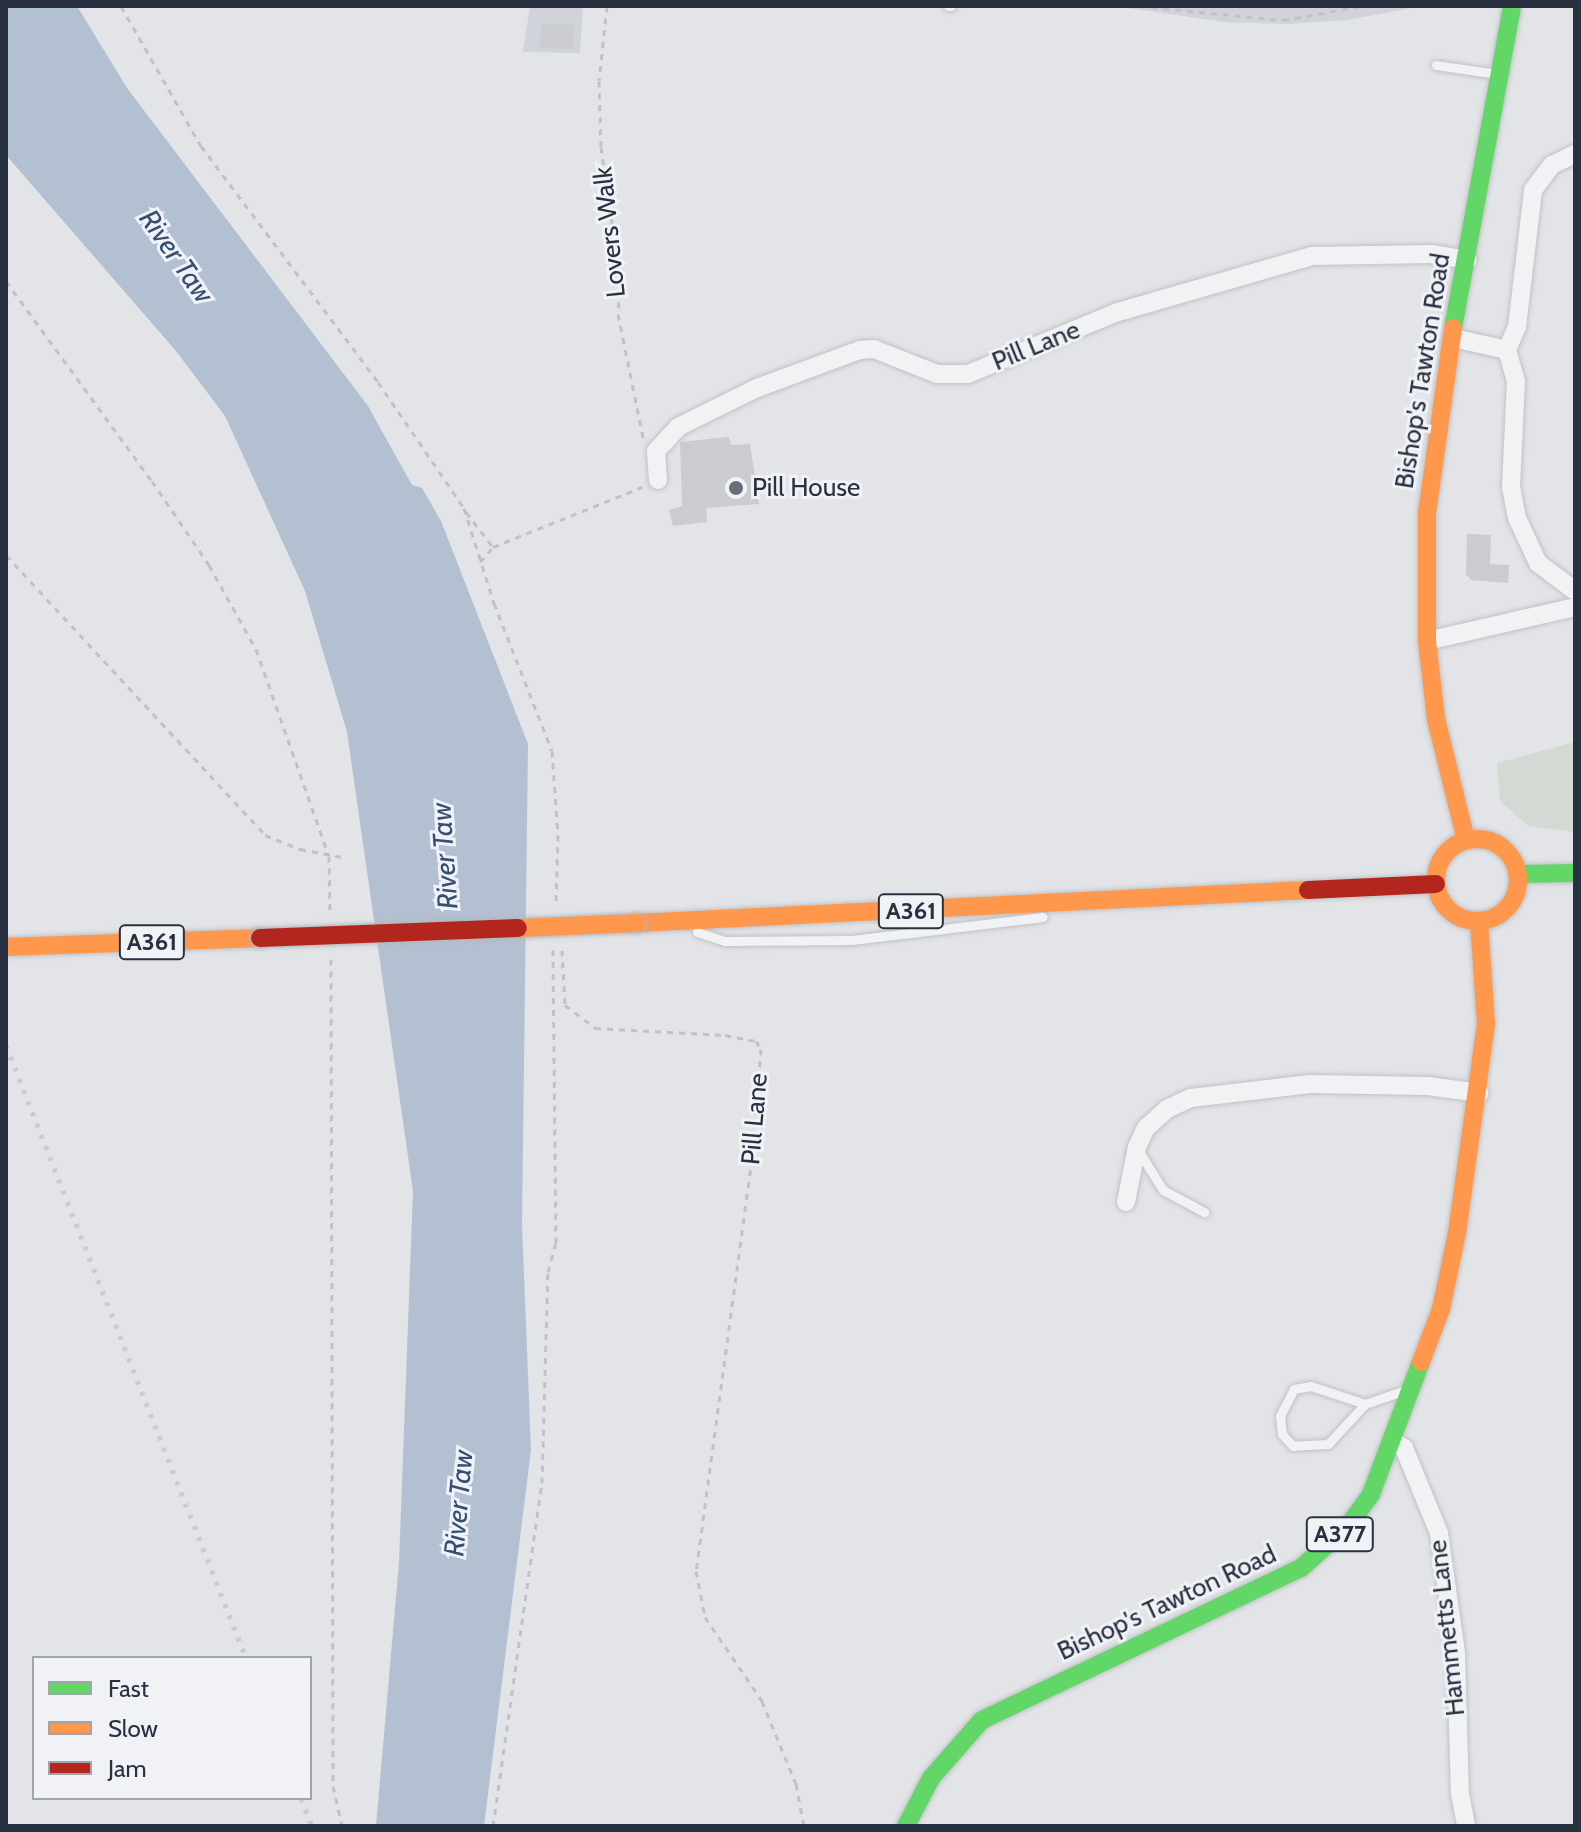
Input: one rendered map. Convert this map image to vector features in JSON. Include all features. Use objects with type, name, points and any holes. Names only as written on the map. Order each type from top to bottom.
[{"type":"main road","name":"Bishop's Tawton Road","points":[[1466,840],[1447,780],[1427,641],[1427,513],[1453,338],[1512,6]]},
{"type":"main road","points":[[1466,840],[1494,842],[1514,861],[1518,874],[1518,888],[1504,911],[1479,921],[1455,914],[1436,884],[1447,852],[1466,840]]},
{"type":"main road","points":[[1518,874],[1575,873]]},
{"type":"main road","name":"A361","points":[[6,947],[664,922],[1436,884]]},
{"type":"main road","name":"Bishop's Tawton Road","points":[[906,1826],[946,1757],[982,1720],[1301,1568],[1348,1526],[1371,1494],[1394,1442],[1441,1309],[1480,1093],[1486,1024],[1479,921]]},
{"type":"street","points":[[1575,154],[1552,165],[1533,190],[1517,327],[1507,350],[1516,381],[1511,487],[1517,518],[1538,563],[1575,591]]},
{"type":"street","name":"Pill Lane","points":[[656,451],[678,427],[717,405],[860,350],[874,349],[937,374],[968,374],[1118,312],[1312,256],[1431,254],[1468,260]]},
{"type":"street","points":[[1453,338],[1507,350]]},
{"type":"street","points":[[656,451],[658,480]]},
{"type":"street","points":[[1427,641],[1575,607]]},
{"type":"street","points":[[1126,1202],[1137,1147],[1146,1128],[1167,1109],[1191,1098],[1310,1084],[1428,1086],[1480,1093]]},
{"type":"street","name":"Hammetts Lane","points":[[1394,1442],[1404,1448],[1439,1533],[1456,1653],[1460,1794],[1466,1826]]},
{"type":"lane","points":[[1436,65],[1501,75]]},
{"type":"lane","points":[[664,922],[725,941],[852,940],[1025,922],[1101,902]]},
{"type":"lane","points":[[1137,1147],[1163,1190],[1204,1212]]},
{"type":"lane","points":[[1365,1404],[1311,1386],[1294,1389],[1280,1416],[1282,1434],[1293,1446],[1328,1444],[1365,1404],[1415,1385]]},
{"type":"path","points":[[121,6],[201,146],[378,382],[493,547]]},
{"type":"path","name":"Lovers Walk","points":[[607,6],[600,121],[620,278],[618,314],[639,424],[643,438],[656,451]]},
{"type":"path","points":[[1139,6],[1283,20],[1362,6]]},
{"type":"path","points":[[6,281],[209,565],[256,649],[329,856],[330,919]]},
{"type":"path","points":[[480,562],[493,547],[658,480]]},
{"type":"path","points":[[464,508],[480,562],[552,751],[558,835],[556,915]]},
{"type":"path","points":[[6,555],[265,835],[329,856],[342,857]]},
{"type":"path","name":"Pill Lane","points":[[562,946],[565,1005],[595,1028],[725,1035],[756,1041],[761,1049],[752,1158],[696,1571],[705,1617],[762,1701],[796,1784],[804,1826]]},
{"type":"path","points":[[493,1826],[542,1483],[548,1272],[556,1243],[553,947]]},
{"type":"path","points":[[331,950],[333,1770],[342,1826]]},
{"type":"shaded area","points":[[530,6],[583,6],[580,53],[523,52]]},
{"type":"shaded area","points":[[1114,6],[1423,6],[1347,20],[1288,24],[1224,22]]},
{"type":"shaded area","points":[[1575,742],[1575,832],[1528,826],[1500,801],[1497,763]]},
{"type":"water","name":"River Taw","points":[[6,6],[77,6],[127,88],[368,406],[412,485],[422,488],[441,521],[528,744],[522,1224],[531,1450],[484,1826],[376,1826],[399,1563],[413,1191],[347,732],[305,591],[225,416],[176,351],[6,155]]},
{"type":"building","points":[[541,24],[574,25],[573,49],[540,48]]},
{"type":"building","name":"Pill House","points":[[729,437],[731,445],[750,444],[759,504],[706,508],[707,522],[673,526],[669,510],[682,506],[680,442]]},
{"type":"building","points":[[1467,534],[1491,535],[1490,564],[1509,565],[1508,583],[1471,580],[1466,574]]},
{"type":"railway","points":[[6,1045],[245,1656]]},
{"type":"railway","points":[[302,1800],[312,1826]]},
{"type":"traffic: fast","points":[[1453,328],[1512,6]]},
{"type":"traffic: fast","points":[[1518,874],[1575,873]]},
{"type":"traffic: fast","points":[[906,1826],[931,1778],[982,1720],[1301,1568],[1348,1526],[1371,1494],[1421,1362]]},
{"type":"traffic: slow","points":[[1453,328],[1427,513],[1427,641],[1436,719],[1466,840]]},
{"type":"traffic: slow","points":[[1477,839],[1493,842],[1506,851],[1515,864],[1518,880],[1515,896],[1506,909],[1493,918],[1477,921],[1461,918],[1448,909],[1439,896],[1436,880],[1439,864],[1448,851],[1461,842],[1477,839]]},
{"type":"traffic: slow","points":[[637,923],[1308,890]]},
{"type":"traffic: slow","points":[[1421,1362],[1441,1309],[1457,1233],[1486,1024],[1479,921]]},
{"type":"traffic: slow","points":[[518,928],[637,923]]},
{"type":"traffic: slow","points":[[6,947],[260,938]]},
{"type":"traffic: jam","points":[[1308,890],[1436,884]]},
{"type":"traffic: jam","points":[[260,938],[518,928]]},
{"type":"place","name":"Pill House","points":[[736,488]]}]
